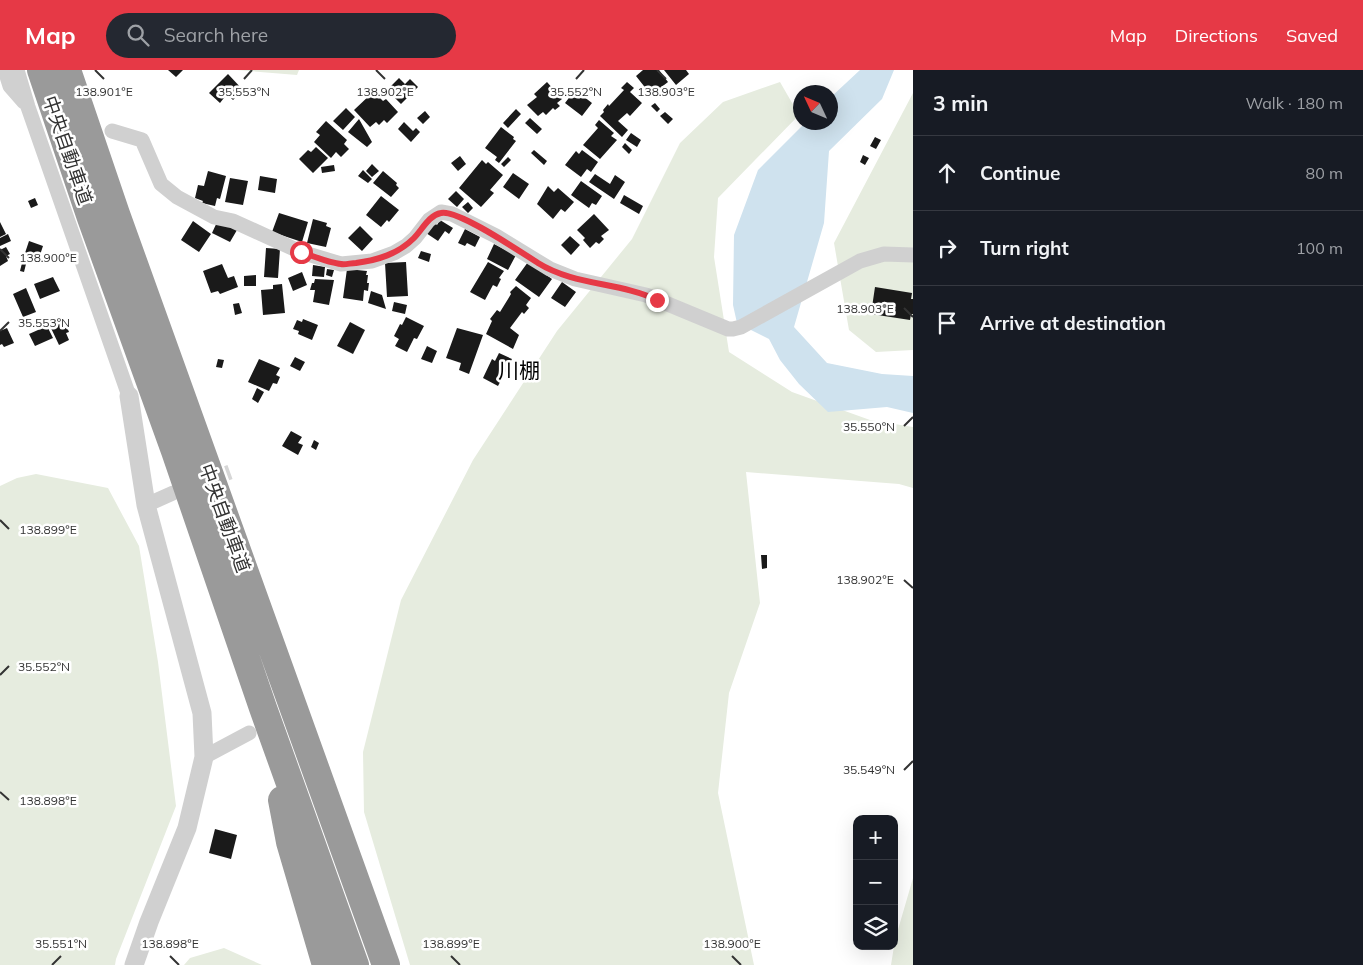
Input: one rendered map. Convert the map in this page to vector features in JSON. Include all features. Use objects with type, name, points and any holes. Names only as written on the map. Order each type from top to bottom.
[{"type":"highway","name":"中央自動車道","points":[[40,70],[355,965]]},
{"type":"highway","name":"中央自動車道","points":[[67,70],[123,232],[386,965]]},
{"type":"highway","points":[[263,708],[290,842],[326,965]]},
{"type":"street","points":[[5,70],[10,86],[34,111]]},
{"type":"street","points":[[16,70],[34,111],[129,396],[146,504],[202,713],[204,757],[187,828],[149,922],[134,965]]},
{"type":"street","points":[[112,131],[142,140],[161,184],[177,197],[214,217],[232,221],[301,252],[341,264],[372,260],[394,253],[406,246],[429,220],[441,212],[452,214],[496,236],[539,264],[575,279],[646,295],[728,329],[741,327],[860,261],[884,254],[913,255]]},
{"type":"street","points":[[146,504],[173,493]]},
{"type":"street","points":[[204,757],[249,733]]},
{"type":"shaded area","points":[[237,70],[299,70],[297,75]]},
{"type":"shaded area","points":[[780,82],[793,105],[793,121],[718,198],[714,257],[729,352],[792,392],[870,420],[913,427],[913,488],[899,484],[746,472],[760,603],[729,693],[718,793],[754,965],[410,965],[364,812],[363,752],[401,600],[473,460],[557,331],[632,239],[680,143],[723,102]]},
{"type":"shaded area","points":[[913,93],[913,350],[876,352],[849,330],[834,243]]},
{"type":"shaded area","points":[[36,474],[108,488],[139,546],[158,662],[176,806],[115,965],[0,965],[0,486],[17,478]]},
{"type":"shaded area","points":[[913,878],[913,965],[891,965],[893,950],[898,950],[898,930]]},
{"type":"shaded area","points":[[224,948],[262,965],[184,965],[190,958]]},
{"type":"water","points":[[860,70],[894,70],[882,99],[829,151],[824,223],[794,327],[827,363],[882,374],[913,376],[913,413],[887,407],[828,412],[799,384],[780,360],[769,339],[737,323],[733,305],[734,235],[758,170],[798,130],[838,130],[838,90]]},
{"type":"building","points":[[168,70],[183,70],[176,77]]},
{"type":"building","points":[[643,70],[659,70],[668,82],[651,95],[636,76]]},
{"type":"building","points":[[664,70],[686,70],[689,74],[676,85]]},
{"type":"building","points":[[228,74],[243,90],[233,100],[227,94],[220,103],[209,93]]},
{"type":"building","points":[[399,78],[405,84],[410,79],[418,87],[401,104],[387,90]]},
{"type":"building","points":[[547,82],[562,99],[557,103],[560,106],[555,110],[553,108],[546,115],[543,112],[538,116],[527,105],[537,97],[534,94]]},
{"type":"building","points":[[627,82],[634,88],[630,92],[642,103],[630,116],[627,113],[618,121],[628,130],[622,137],[600,116],[608,104],[609,106],[624,90],[621,88]]},
{"type":"building","points":[[575,90],[592,103],[582,116],[565,103]]},
{"type":"building","points":[[372,93],[383,101],[386,99],[398,112],[387,123],[384,120],[379,125],[376,122],[370,127],[354,110]]},
{"type":"building","points":[[655,103],[660,109],[657,112],[651,106]]},
{"type":"building","points":[[346,108],[355,117],[343,130],[333,121]]},
{"type":"building","points":[[516,109],[521,114],[508,128],[503,123]]},
{"type":"building","points":[[425,111],[430,117],[423,124],[417,118]]},
{"type":"building","points":[[665,112],[673,119],[668,124],[660,116]]},
{"type":"building","points":[[530,118],[542,129],[537,134],[525,123]]},
{"type":"building","points":[[359,119],[372,142],[367,147],[348,132]]},
{"type":"building","points":[[599,120],[614,133],[611,136],[617,140],[600,159],[583,145],[598,128],[595,125]]},
{"type":"building","points":[[326,121],[347,140],[344,144],[349,149],[341,157],[336,152],[331,158],[314,142],[320,135],[316,132]]},
{"type":"building","points":[[404,122],[413,131],[416,128],[420,132],[411,142],[398,129]]},
{"type":"building","points":[[501,127],[514,137],[513,139],[516,141],[499,163],[495,160],[497,157],[485,148]]},
{"type":"building","points":[[631,133],[641,140],[637,147],[626,140]]},
{"type":"building","points":[[875,137],[881,140],[876,149],[870,146]]},
{"type":"building","points":[[625,143],[632,150],[629,154],[622,147]]},
{"type":"building","points":[[316,147],[328,158],[313,173],[299,159],[308,150],[311,152]]},
{"type":"building","points":[[534,150],[547,161],[544,165],[531,153]]},
{"type":"building","points":[[582,150],[598,162],[591,172],[587,169],[581,177],[565,165],[576,151],[579,154]]},
{"type":"building","points":[[863,155],[869,158],[865,165],[860,162]]},
{"type":"building","points":[[460,156],[466,164],[458,171],[451,163]]},
{"type":"building","points":[[508,157],[511,160],[504,167],[501,164]]},
{"type":"building","points":[[482,160],[486,164],[488,162],[503,175],[490,190],[494,193],[481,207],[459,188]]},
{"type":"building","points":[[372,164],[379,171],[372,177],[366,171]]},
{"type":"building","points":[[334,165],[335,171],[322,173],[321,167]]},
{"type":"building","points":[[363,170],[372,179],[368,183],[358,176]]},
{"type":"building","points":[[208,171],[226,176],[220,199],[217,198],[215,206],[202,203],[203,201],[195,198],[198,185],[204,186]]},
{"type":"building","points":[[383,171],[397,183],[396,185],[399,188],[391,197],[373,183]]},
{"type":"building","points":[[513,173],[529,184],[519,199],[503,187]]},
{"type":"building","points":[[595,174],[610,184],[615,175],[625,182],[614,199],[589,182]]},
{"type":"building","points":[[260,176],[277,179],[275,193],[258,190]]},
{"type":"building","points":[[230,178],[248,181],[243,205],[225,202]]},
{"type":"building","points":[[581,181],[602,196],[596,205],[592,203],[589,208],[571,195]]},
{"type":"building","points":[[548,186],[554,192],[558,188],[574,202],[565,212],[561,209],[553,219],[537,204]]},
{"type":"building","points":[[456,191],[464,199],[457,207],[448,199]]},
{"type":"building","points":[[624,195],[643,206],[639,214],[620,203]]},
{"type":"building","points":[[381,196],[399,210],[389,222],[387,220],[381,227],[366,215]]},
{"type":"building","points":[[35,198],[38,205],[31,208],[28,201]]},
{"type":"building","points":[[468,202],[473,208],[468,213],[462,207]]},
{"type":"building","points":[[279,213],[308,222],[302,242],[272,232]]},
{"type":"building","points":[[594,214],[609,230],[601,236],[604,239],[599,244],[596,242],[590,248],[583,240],[585,238],[577,230]]},
{"type":"building","points":[[313,219],[327,223],[326,226],[331,228],[326,247],[307,243]]},
{"type":"building","points":[[218,220],[237,230],[230,242],[212,233]]},
{"type":"building","points":[[440,220],[453,228],[449,234],[445,231],[438,241],[426,233],[434,222],[437,225]]},
{"type":"building","points":[[193,221],[211,234],[199,252],[181,240]]},
{"type":"building","points":[[0,222],[6,234],[0,237]]},
{"type":"building","points":[[360,226],[373,239],[362,251],[348,238]]},
{"type":"building","points":[[465,229],[480,237],[475,247],[467,243],[465,246],[458,243]]},
{"type":"building","points":[[8,234],[11,241],[0,246],[0,238]]},
{"type":"building","points":[[570,236],[580,245],[571,255],[561,245]]},
{"type":"building","points":[[29,241],[43,246],[39,258],[25,253]]},
{"type":"building","points":[[494,244],[516,255],[508,270],[487,259]]},
{"type":"building","points":[[6,247],[10,254],[6,256],[8,261],[0,266],[0,250]]},
{"type":"building","points":[[266,248],[280,249],[278,278],[264,277]]},
{"type":"building","points":[[421,251],[431,254],[429,262],[418,258]]},
{"type":"building","points":[[23,259],[27,260],[24,272],[20,271]]},
{"type":"building","points":[[406,262],[408,296],[387,297],[385,263]]},
{"type":"building","points":[[488,262],[504,271],[499,278],[501,279],[497,287],[493,285],[485,300],[470,292]]},
{"type":"building","points":[[528,262],[552,279],[539,297],[515,280]]},
{"type":"building","points":[[222,264],[228,278],[234,276],[238,287],[220,294],[218,291],[211,293],[203,271]]},
{"type":"building","points":[[313,265],[325,267],[324,277],[312,276]]},
{"type":"building","points":[[327,269],[334,270],[332,277],[326,275]]},
{"type":"building","points":[[347,269],[367,271],[368,291],[364,290],[363,301],[343,298]]},
{"type":"building","points":[[302,272],[307,285],[293,291],[288,278]]},
{"type":"building","points":[[256,275],[256,286],[244,286],[244,276]]},
{"type":"building","points":[[53,277],[60,291],[40,299],[34,284]]},
{"type":"building","points":[[315,279],[334,280],[329,305],[313,302],[315,290],[310,290]]},
{"type":"building","points":[[562,282],[576,292],[565,307],[551,298]]},
{"type":"building","points":[[282,284],[285,313],[263,315],[261,290],[273,289],[273,285]]},
{"type":"building","points":[[516,286],[531,298],[526,305],[529,308],[524,314],[522,312],[510,328],[519,335],[513,349],[486,334],[492,321],[490,319],[497,310],[500,312],[511,294],[510,292]]},
{"type":"building","points":[[875,287],[912,293],[913,314],[911,314],[910,320],[871,314]]},
{"type":"building","points":[[26,288],[36,312],[23,317],[13,294]]},
{"type":"building","points":[[371,291],[382,295],[386,309],[368,303]]},
{"type":"building","points":[[394,302],[407,305],[405,314],[392,311]]},
{"type":"building","points":[[239,303],[242,313],[235,315],[233,304]]},
{"type":"building","points":[[406,317],[424,326],[417,339],[414,338],[407,352],[395,346],[399,339],[394,336]]},
{"type":"building","points":[[303,319],[318,325],[312,340],[298,334],[299,331],[293,329],[297,320],[302,322]]},
{"type":"building","points":[[64,320],[69,332],[66,333],[69,340],[59,345],[50,326]]},
{"type":"building","points":[[350,322],[365,330],[353,354],[337,346]]},
{"type":"building","points":[[47,326],[53,338],[35,346],[29,334]]},
{"type":"building","points":[[7,328],[14,343],[4,347],[2,344],[0,345],[0,331]]},
{"type":"building","points":[[457,328],[483,335],[469,374],[459,370],[461,363],[446,358]]},
{"type":"building","points":[[427,346],[437,351],[432,363],[421,359]]},
{"type":"building","points":[[499,353],[512,359],[498,386],[483,378],[492,359],[495,361]]},
{"type":"building","points":[[295,357],[305,362],[300,371],[290,366]]},
{"type":"building","points":[[218,359],[224,360],[222,368],[216,367]]},
{"type":"building","points":[[259,359],[280,368],[276,375],[280,377],[277,384],[273,383],[269,391],[248,382]]},
{"type":"building","points":[[257,388],[264,392],[258,403],[252,399]]},
{"type":"building","points":[[291,431],[302,437],[298,443],[303,445],[298,455],[282,446]]},
{"type":"building","points":[[314,440],[319,443],[316,450],[311,447]]},
{"type":"building","points":[[761,555],[767,555],[767,568],[762,569]]},
{"type":"building","points":[[215,829],[237,835],[231,859],[209,853]]},
{"type":"tunnel","points":[[205,481],[230,472]]},
{"type":"district","name":"川棚","points":[[519,371]]},
{"type":"route","points":[[301,252],[341,264],[372,260],[394,253],[406,246],[429,220],[441,212],[452,214],[496,236],[550,269],[575,279],[646,295],[657,300]]}]
